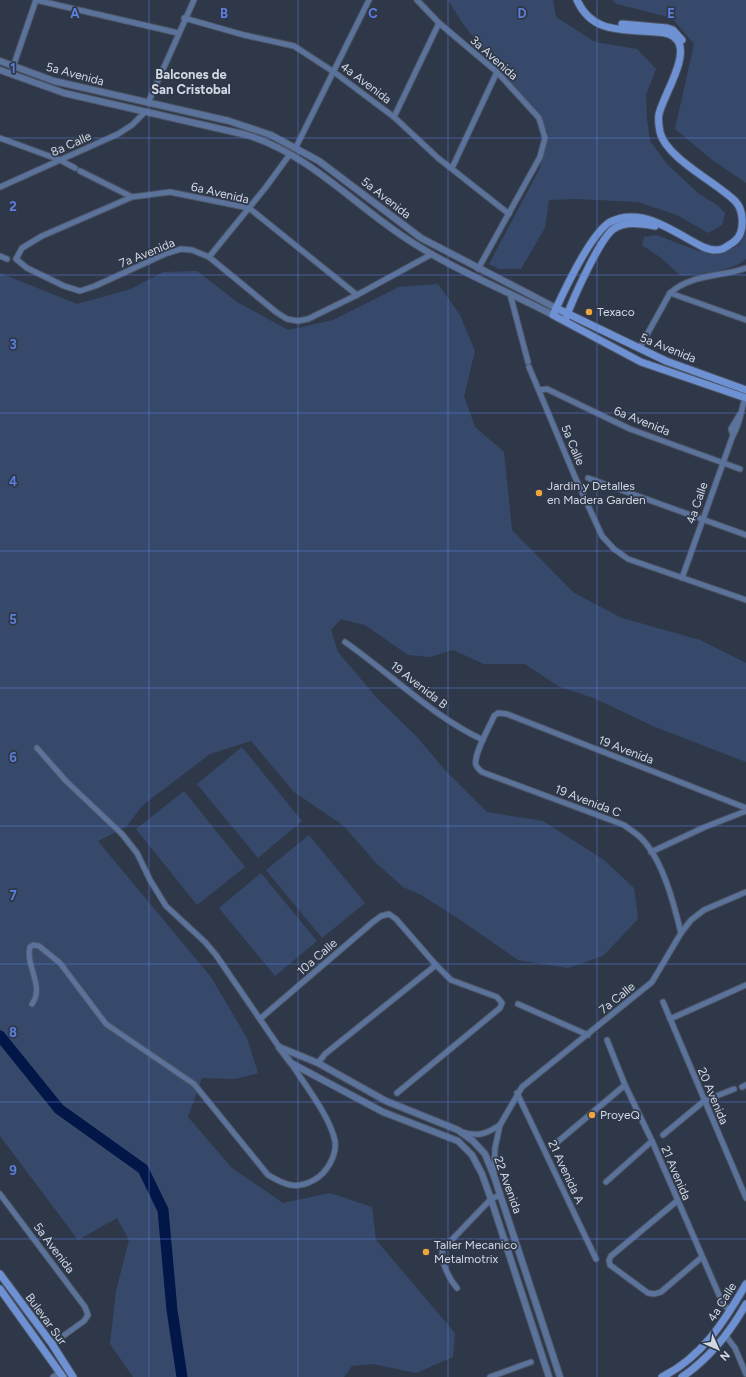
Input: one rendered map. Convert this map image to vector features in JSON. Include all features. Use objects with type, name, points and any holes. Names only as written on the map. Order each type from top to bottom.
[{"type":"main road","points":[[554,312],[581,259],[597,236],[610,223],[626,216],[644,218],[709,250],[722,249],[736,240],[742,228],[742,216],[736,202],[669,150],[660,133],[658,115],[679,62],[682,49],[677,40],[668,33],[605,27],[594,23],[586,16],[577,0]]},
{"type":"main road","points":[[582,0],[591,16],[599,21],[667,28],[679,35],[685,52],[684,61],[665,108],[663,128],[671,146],[681,159]]},
{"type":"main road","points":[[566,318],[603,240],[615,228],[636,223],[666,228]]},
{"type":"main road","name":"5a Avenida","points":[[554,312],[666,361],[746,390]]},
{"type":"main road","name":"5a Avenida","points":[[566,318],[641,362],[746,398]]},
{"type":"main road","name":"Bulevar Sur","points":[[0,1274],[52,1344],[73,1377]]},
{"type":"main road","name":"4a Calle","points":[[662,1377],[677,1369],[700,1350],[720,1328],[746,1284]]},
{"type":"main road","name":"Bulevar Sur","points":[[0,1289],[62,1374]]},
{"type":"main road","name":"4a Calle","points":[[682,1377],[708,1357],[726,1336],[746,1304]]},
{"type":"street","points":[[13,67],[36,0],[178,33]]},
{"type":"street","points":[[148,103],[184,18],[194,0]]},
{"type":"street","points":[[296,147],[369,0]]},
{"type":"street","name":"3a Avenida","points":[[417,0],[439,23],[497,72],[539,118],[545,138],[540,158],[509,214]]},
{"type":"street","name":"4a Avenida","points":[[184,18],[244,36],[294,46],[334,72],[394,117],[416,139],[509,214]]},
{"type":"street","points":[[394,117],[439,23]]},
{"type":"street","name":"5a Avenida","points":[[0,61],[54,81],[114,96],[229,121],[258,130],[296,147],[330,168],[407,228],[554,312]]},
{"type":"street","name":"5a Avenida","points":[[0,70],[64,93],[255,137],[290,154],[327,178],[402,236],[432,254],[510,294],[554,312]]},
{"type":"street","points":[[452,168],[497,72]]},
{"type":"street","points":[[111,104],[114,96]]},
{"type":"street","name":"8a Calle","points":[[0,188],[118,134],[132,125],[145,112]]},
{"type":"street","points":[[255,137],[258,130]]},
{"type":"street","points":[[0,138],[60,160],[75,168]]},
{"type":"street","points":[[209,256],[249,208],[290,154]]},
{"type":"street","points":[[80,171],[132,197]]},
{"type":"street","name":"6a Avenida","points":[[16,258],[22,248],[42,236],[132,197],[170,192],[249,208],[358,295]]},
{"type":"street","points":[[478,269],[509,214]]},
{"type":"street","points":[[402,236],[407,228]]},
{"type":"street","name":"7a Avenida","points":[[16,258],[26,268],[64,286],[80,291],[181,249],[192,250],[209,256],[276,312],[287,319],[298,321],[308,319],[358,295]]},
{"type":"street","points":[[358,295],[432,254]]},
{"type":"street","points":[[0,256],[6,259]]},
{"type":"street","points":[[639,349],[670,293],[676,287],[692,279],[729,273],[746,268]]},
{"type":"street","points":[[670,293],[746,320]]},
{"type":"street","name":"5a Calle","points":[[510,294],[529,364],[602,536],[614,549],[628,559],[746,600]]},
{"type":"street","name":"6a Avenida","points":[[539,390],[547,389],[630,429],[740,469]]},
{"type":"street","name":"4a Calle","points":[[682,578],[723,463],[732,435],[732,429],[746,398]]},
{"type":"street","points":[[588,478],[746,535]]},
{"type":"street","name":"19 Avenida B","points":[[345,642],[375,663],[451,724],[483,740]]},
{"type":"street","name":"19 Avenida","points":[[483,740],[494,716],[498,713],[520,719],[746,810]]},
{"type":"street","name":"19 Avenida C","points":[[483,740],[477,755],[476,764],[482,772],[624,825],[642,839],[651,852],[670,889],[681,932]]},
{"type":"street","points":[[32,1004],[35,997],[36,979],[28,954],[30,947],[33,944],[38,946],[60,963],[106,1024],[194,1084],[268,1175],[284,1184],[298,1185],[315,1179],[327,1168],[334,1155],[335,1141],[329,1124],[320,1108],[227,969],[205,942],[166,906],[150,880],[137,853],[122,834],[66,781],[37,748]]},
{"type":"street","points":[[651,852],[746,810]]},
{"type":"street","name":"7a Calle","points":[[494,1176],[496,1148],[500,1125],[517,1093],[528,1081],[588,1035],[652,982],[658,976],[681,932],[691,920],[704,910],[746,892]]},
{"type":"street","name":"10a Calle","points":[[261,1018],[381,916],[389,914],[396,919],[436,965]]},
{"type":"street","points":[[318,1063],[325,1054],[436,965],[451,980],[497,997],[501,1002],[500,1008],[397,1093]]},
{"type":"street","points":[[670,1019],[746,985]]},
{"type":"street","name":"20 Avenida","points":[[663,1002],[746,1198]]},
{"type":"street","points":[[518,1004],[588,1035]]},
{"type":"street","name":"21 Avenida","points":[[607,1040],[625,1085],[652,1141],[723,1304],[730,1311]]},
{"type":"street","name":"22 Avenida","points":[[279,1047],[318,1063],[386,1101],[458,1130],[473,1141],[485,1154],[494,1176],[560,1377]]},
{"type":"street","name":"22 Avenida","points":[[291,1063],[383,1112],[458,1141],[472,1155],[482,1174],[491,1199],[549,1377]]},
{"type":"street","points":[[555,1144],[625,1085]]},
{"type":"street","points":[[663,1135],[704,1101],[734,1089]]},
{"type":"street","name":"21 Avenida A","points":[[517,1093],[596,1259]]},
{"type":"street","points":[[383,1112],[386,1101]]},
{"type":"street","points":[[458,1130],[474,1136],[486,1134],[500,1125]]},
{"type":"street","points":[[606,1182],[652,1141]]},
{"type":"street","name":"5a Avenida","points":[[0,1194],[2,1202],[85,1307],[88,1315],[84,1321],[52,1344]]},
{"type":"street","points":[[457,1288],[452,1282],[442,1258],[443,1249],[491,1199],[500,1195]]},
{"type":"street","points":[[677,1201],[611,1256],[609,1262],[612,1267],[648,1293],[654,1294],[661,1292],[702,1257]]},
{"type":"street","points":[[726,1336],[735,1348],[746,1374]]},
{"type":"street","points":[[541,1356],[552,1353]]},
{"type":"street","points":[[490,1377],[531,1362]]},
{"type":"street","points":[[53,1377],[62,1374]]},
{"type":"shaded area","points":[[448,0],[553,0],[556,17],[595,42],[637,49],[656,69],[646,95],[650,141],[667,164],[698,193],[717,205],[725,213],[722,225],[708,233],[677,215],[638,202],[575,199],[549,200],[545,228],[521,269],[499,269],[489,264],[540,168],[548,132],[463,24]]},
{"type":"shaded area","points":[[612,0],[746,0],[746,183],[711,159],[675,129],[694,44],[672,18],[617,4]]},
{"type":"shaded area","points":[[746,233],[746,259],[724,270],[681,276],[661,258],[642,245],[644,237],[656,235],[699,251],[718,255],[739,245]]},
{"type":"shaded area","points":[[197,271],[237,302],[288,330],[333,320],[399,287],[438,284],[460,315],[475,351],[464,396],[475,427],[504,452],[512,530],[574,593],[622,618],[700,640],[746,663],[746,762],[655,727],[596,699],[558,686],[525,664],[484,664],[453,650],[430,657],[408,655],[365,625],[341,619],[331,630],[338,652],[376,697],[417,737],[444,769],[487,812],[543,821],[604,860],[634,888],[638,919],[603,956],[568,968],[518,960],[459,919],[421,895],[403,887],[376,863],[344,826],[294,792],[251,741],[210,754],[143,805],[126,827],[98,841],[211,977],[247,1038],[258,1073],[235,1079],[202,1078],[188,1117],[232,1168],[283,1203],[330,1193],[372,1207],[376,1240],[455,1333],[453,1357],[416,1373],[373,1364],[352,1366],[344,1377],[133,1377],[110,1344],[116,1291],[129,1240],[117,1218],[78,1240],[0,1136],[0,273],[77,304],[131,289],[163,272]]},
{"type":"shaded area","points":[[242,747],[302,821],[258,858],[197,784]]},
{"type":"shaded area","points":[[184,791],[245,867],[197,905],[136,829]]},
{"type":"shaded area","points":[[309,835],[365,903],[322,938],[266,870]]},
{"type":"shaded area","points":[[261,873],[317,941],[275,976],[219,908]]},
{"type":"waterway","points":[[0,1036],[59,1109],[143,1169],[163,1210],[172,1310],[182,1377]]},
{"type":"place","name":"Texaco","points":[[589,312]]},
{"type":"place","name":"Jardin y Detalles en Madera Garden","points":[[539,493]]},
{"type":"place","name":"ProyeQ","points":[[592,1115]]},
{"type":"place","name":"Taller Mecanico Metalmotrix","points":[[426,1252]]},
{"type":"district","name":"Balcones de San Cristobal","points":[[191,82]]}]
